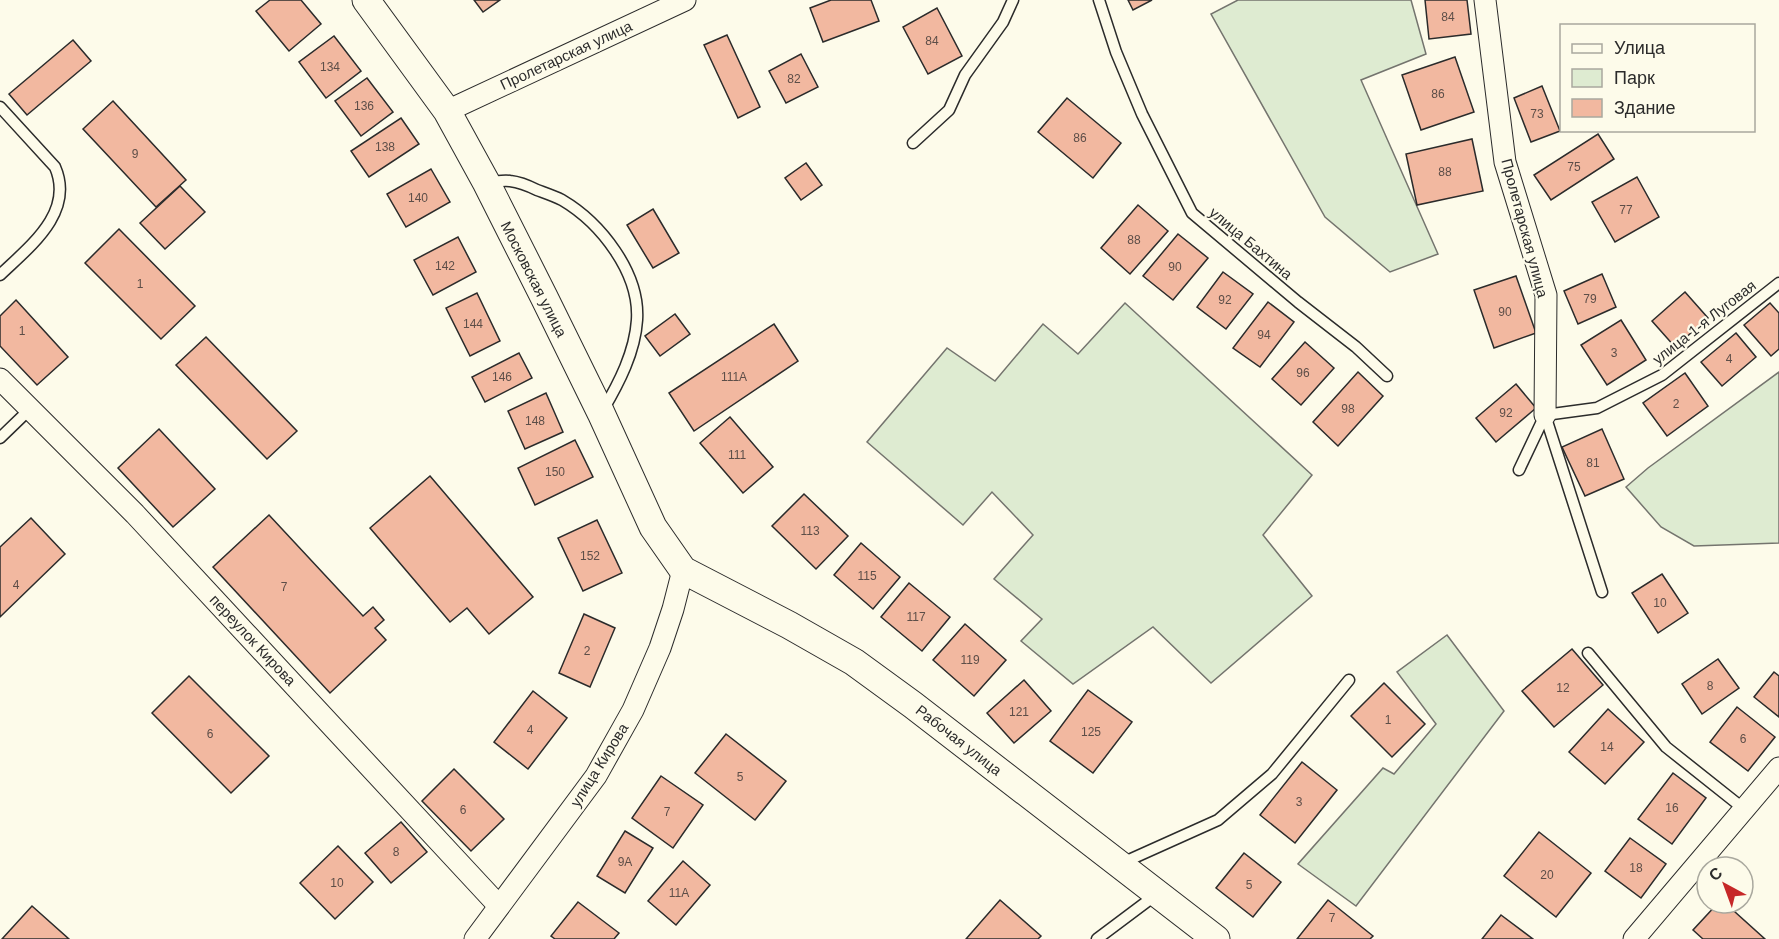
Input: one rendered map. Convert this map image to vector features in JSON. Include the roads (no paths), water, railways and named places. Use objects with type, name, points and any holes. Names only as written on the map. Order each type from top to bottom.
[{"type":"street","name":"Московская улица","points":[[366,0],[447,111],[486,182],[601,413],[653,527],[683,570]]},
{"type":"street","name":"Пролетарская улица","points":[[447,111],[686,0]]},
{"type":"street","name":"Пролетарская улица","points":[[1485,0],[1505,162],[1546,295],[1545,415]]},
{"type":"street","name":"переулок Кирова","points":[[0,380],[144,522],[500,906]]},
{"type":"street","name":"улица Кирова","points":[[475,939],[596,776],[633,710],[660,648],[683,570]]},
{"type":"street","name":"Рабочая улица","points":[[683,570],[854,662],[1216,939]]},
{"type":"street","points":[[1634,939],[1779,768]]},
{"type":"lane","points":[[913,143],[949,110],[965,75],[1003,22],[1013,0]]},
{"type":"lane","name":"улица Бахтина","points":[[1099,0],[1116,52],[1142,114],[1192,213],[1298,302],[1356,347],[1387,376]]},
{"type":"lane","points":[[0,107],[55,167],[61,188],[56,209],[41,237],[0,275]]},
{"type":"lane","points":[[486,182],[510,181],[561,199],[585,217],[622,261],[634,291],[637,320],[626,364],[615,390],[601,413]]},
{"type":"lane","name":"улица 1-я Луговая","points":[[1545,415],[1597,408],[1662,375],[1779,283]]},
{"type":"lane","points":[[0,438],[30,409]]},
{"type":"lane","points":[[1519,470],[1545,415]]},
{"type":"lane","name":"Пролетарская улица","points":[[1545,415],[1602,592]]},
{"type":"lane","points":[[1588,653],[1666,747],[1744,810]]},
{"type":"lane","points":[[1120,864],[1218,819],[1272,774],[1349,680]]},
{"type":"lane","points":[[1097,939],[1158,894]]}]
